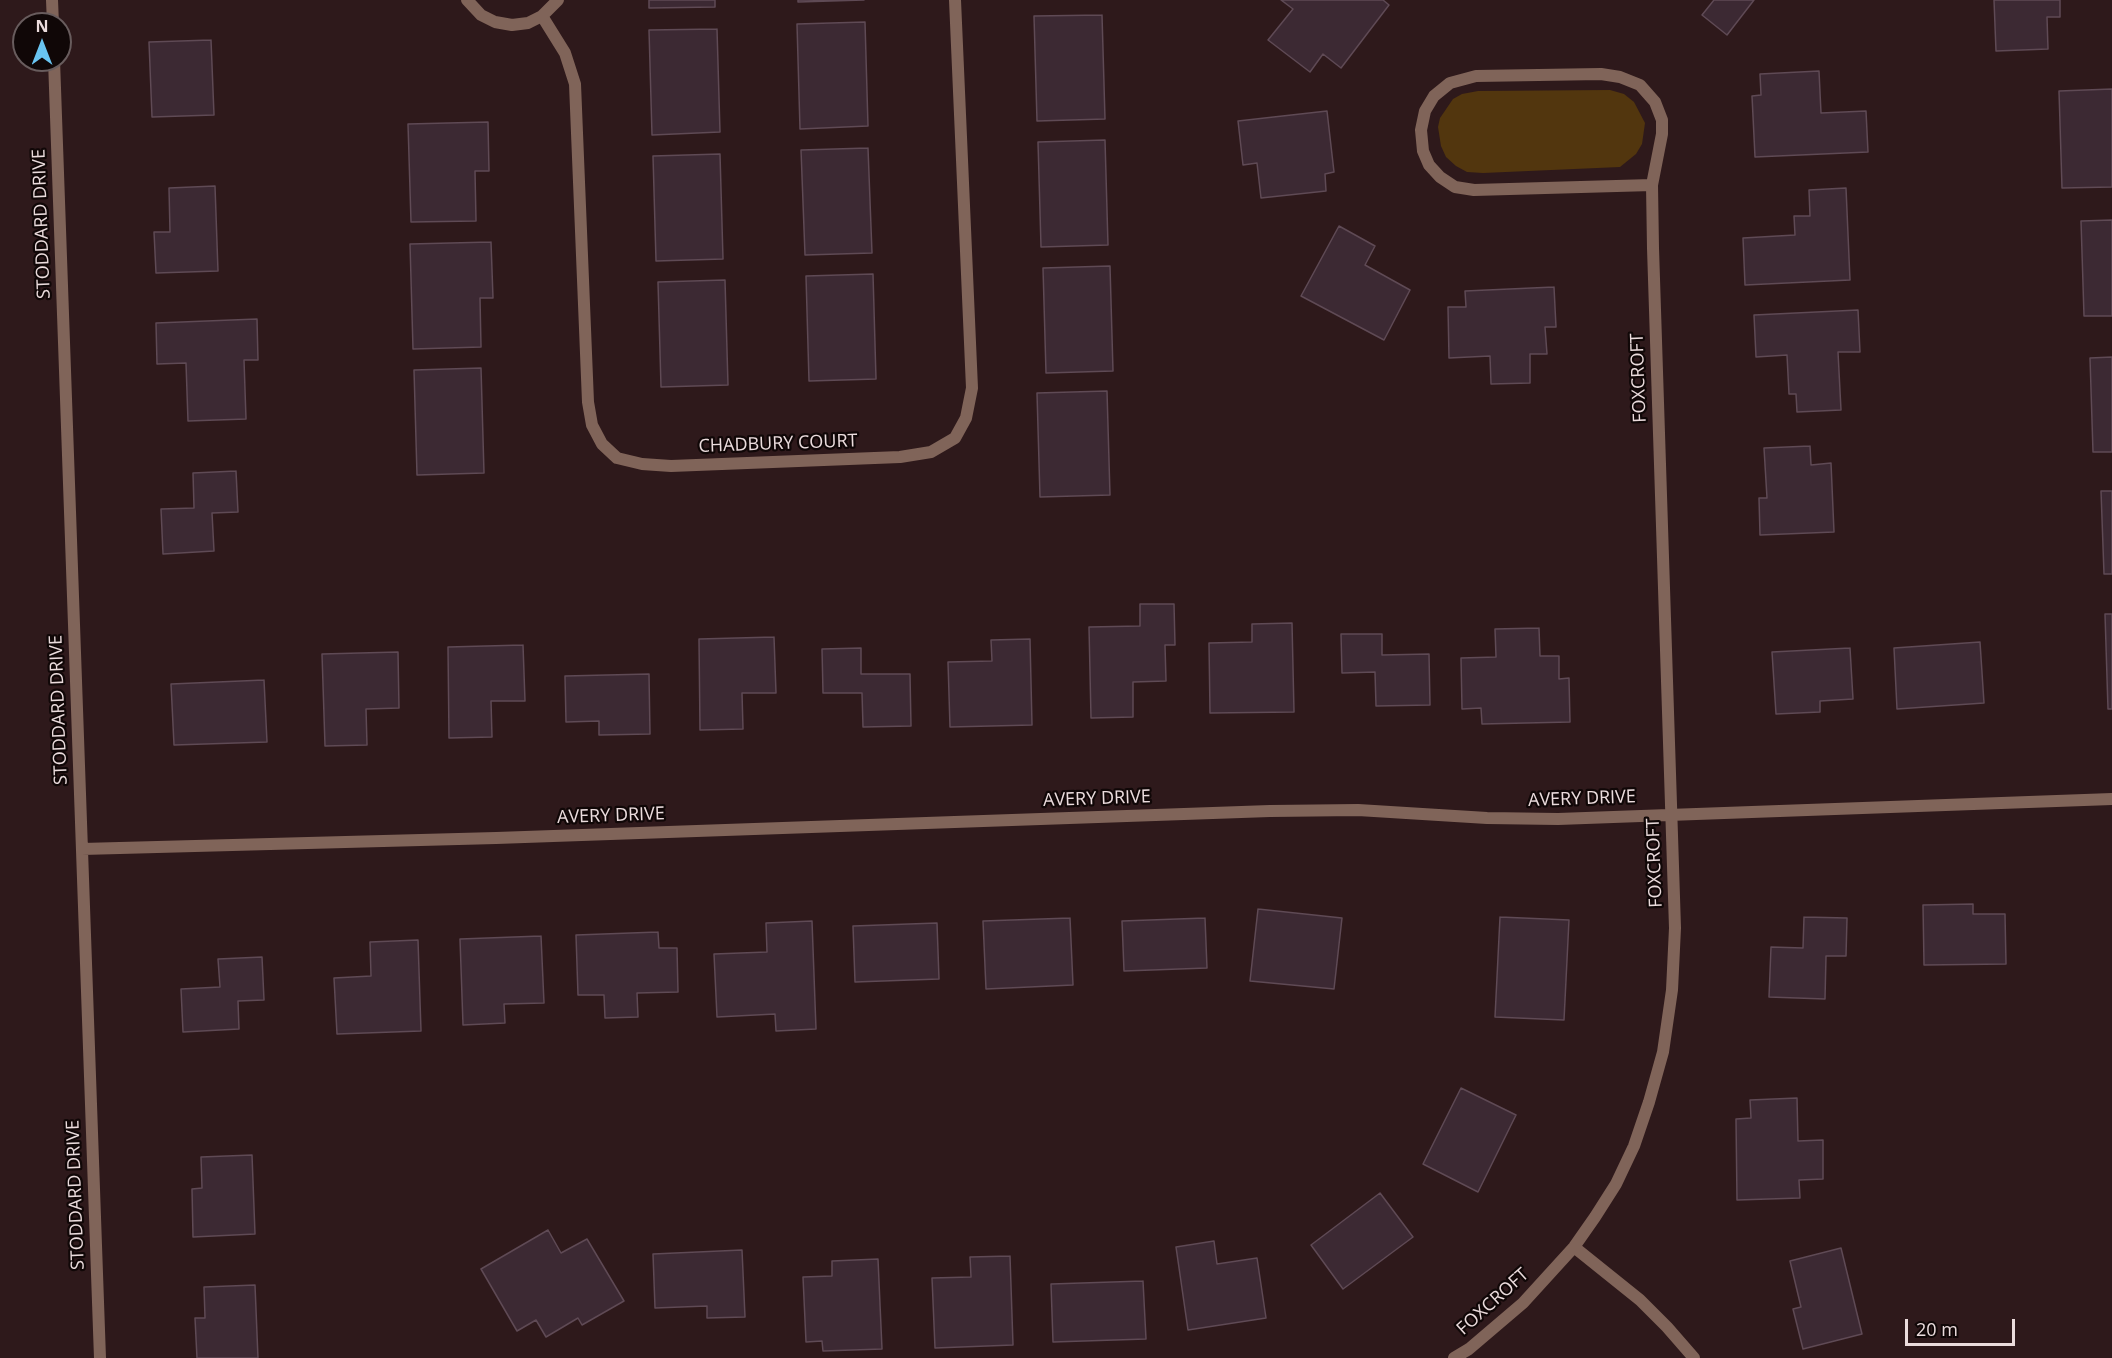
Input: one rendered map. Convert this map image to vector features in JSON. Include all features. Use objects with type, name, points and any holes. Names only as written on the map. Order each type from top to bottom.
[{"type":"street","points":[[467,0],[481,15],[495,22],[512,26],[528,23],[542,16],[558,0]]},
{"type":"street","name":"CHADBURY COURT","points":[[542,16],[565,53],[575,84],[588,402],[592,425],[602,444],[618,458],[642,464],[694,465],[900,457],[931,452],[956,438],[966,418],[972,388],[955,0]]},
{"type":"street","name":"STODDARD DRIVE","points":[[54,72],[100,1358]]},
{"type":"street","name":"FOXCROFT","points":[[1454,1358],[1476,1343],[1523,1303],[1574,1247],[1616,1184],[1634,1146],[1663,1052],[1672,990],[1675,928],[1652,185],[1662,134],[1662,120],[1655,102],[1640,85],[1620,77],[1601,74],[1476,76],[1450,83],[1434,96],[1425,111],[1421,130],[1423,151],[1429,165],[1440,177],[1455,186],[1474,190],[1652,185]]},
{"type":"street","name":"AVERY DRIVE","points":[[82,849],[496,838],[1270,811],[1358,810],[1523,819],[2112,799]]},
{"type":"street","points":[[1574,1247],[1640,1300],[1668,1327],[1694,1358]]},
{"type":"shaded area","points":[[1610,90],[1624,94],[1634,102],[1645,123],[1642,144],[1636,154],[1620,167],[1467,172],[1446,157],[1441,146],[1438,127],[1440,118],[1453,99],[1462,94],[1478,91]]},
{"type":"building","points":[[649,0],[715,0],[715,7],[649,8]]},
{"type":"building","points":[[798,0],[864,0],[798,2]]},
{"type":"building","points":[[1281,0],[1383,0],[1389,5],[1341,68],[1323,54],[1310,72],[1268,40],[1293,9]]},
{"type":"building","points":[[1714,0],[1754,0],[1727,35],[1702,15]]},
{"type":"building","points":[[1994,0],[2060,0],[2060,17],[2047,17],[2048,49],[1996,51]]},
{"type":"building","points":[[1102,15],[1105,119],[1037,121],[1034,16]]},
{"type":"building","points":[[865,22],[868,126],[800,129],[797,24]]},
{"type":"building","points":[[717,29],[720,132],[652,135],[649,30]]},
{"type":"building","points":[[211,40],[214,115],[152,117],[149,42]]},
{"type":"building","points":[[1819,71],[1821,113],[1866,111],[1868,152],[1755,157],[1752,96],[1761,95],[1760,74]]},
{"type":"building","points":[[2112,89],[2112,187],[2062,188],[2059,91]]},
{"type":"building","points":[[1327,111],[1334,172],[1325,174],[1326,191],[1261,198],[1257,163],[1243,165],[1238,121]]},
{"type":"building","points":[[488,122],[489,171],[475,171],[476,221],[411,222],[408,124]]},
{"type":"building","points":[[1105,140],[1108,245],[1041,247],[1038,142]]},
{"type":"building","points":[[868,148],[872,253],[805,255],[801,150]]},
{"type":"building","points":[[720,154],[723,259],[656,261],[653,156]]},
{"type":"building","points":[[215,186],[218,271],[156,273],[154,232],[170,232],[169,188]]},
{"type":"building","points":[[1846,188],[1850,280],[1745,285],[1743,238],[1795,235],[1794,216],[1810,216],[1809,190]]},
{"type":"building","points":[[2112,220],[2112,316],[2084,316],[2081,221]]},
{"type":"building","points":[[1339,226],[1375,246],[1365,265],[1410,290],[1384,340],[1301,296]]},
{"type":"building","points":[[491,242],[493,298],[480,298],[481,347],[413,349],[410,244]]},
{"type":"building","points":[[1110,266],[1113,371],[1046,373],[1043,268]]},
{"type":"building","points":[[873,274],[876,379],[809,381],[806,276]]},
{"type":"building","points":[[725,280],[728,385],[661,387],[658,282]]},
{"type":"building","points":[[1554,287],[1556,327],[1545,327],[1547,354],[1530,354],[1530,383],[1491,384],[1490,356],[1449,358],[1448,307],[1466,307],[1465,291]]},
{"type":"building","points":[[1858,310],[1860,352],[1838,352],[1841,410],[1797,412],[1796,394],[1789,394],[1787,355],[1756,357],[1754,315]]},
{"type":"building","points":[[257,319],[258,360],[244,360],[246,419],[188,421],[186,363],[157,364],[156,323]]},
{"type":"building","points":[[2112,357],[2112,452],[2093,452],[2090,358]]},
{"type":"building","points":[[481,368],[484,473],[417,475],[414,370]]},
{"type":"building","points":[[1107,391],[1110,495],[1040,497],[1037,393]]},
{"type":"building","points":[[1810,446],[1811,465],[1831,463],[1834,532],[1760,535],[1759,498],[1767,498],[1764,448]]},
{"type":"building","points":[[236,471],[238,512],[212,513],[214,551],[163,554],[161,509],[194,508],[193,473]]},
{"type":"building","points":[[2101,491],[2112,491],[2112,574],[2104,574]]},
{"type":"building","points":[[1140,604],[1174,604],[1175,645],[1165,645],[1166,681],[1133,682],[1133,717],[1091,718],[1089,627],[1140,626]]},
{"type":"building","points":[[2105,614],[2112,614],[2112,709],[2108,709]]},
{"type":"building","points":[[1292,623],[1294,712],[1210,713],[1209,643],[1252,642],[1252,624]]},
{"type":"building","points":[[1539,628],[1540,656],[1559,656],[1559,679],[1569,678],[1570,722],[1482,724],[1481,708],[1462,709],[1461,658],[1496,657],[1495,629]]},
{"type":"building","points":[[1341,634],[1382,634],[1382,655],[1429,654],[1430,705],[1376,706],[1375,672],[1342,673]]},
{"type":"building","points":[[774,637],[776,693],[742,693],[743,729],[700,730],[699,639]]},
{"type":"building","points":[[1030,639],[1032,725],[950,727],[948,662],[992,661],[991,640]]},
{"type":"building","points":[[1980,642],[1984,703],[1897,709],[1894,648]]},
{"type":"building","points":[[523,645],[525,701],[491,701],[492,737],[449,738],[448,647]]},
{"type":"building","points":[[861,648],[861,674],[910,674],[911,726],[863,727],[862,693],[823,693],[822,649]]},
{"type":"building","points":[[1850,648],[1853,699],[1820,701],[1820,712],[1776,714],[1772,652]]},
{"type":"building","points":[[398,652],[399,708],[366,709],[367,745],[325,746],[322,654]]},
{"type":"building","points":[[649,674],[650,734],[599,735],[599,721],[566,722],[565,676]]},
{"type":"building","points":[[264,680],[267,742],[174,745],[171,684]]},
{"type":"building","points":[[1973,904],[1973,914],[2005,914],[2006,964],[1924,965],[1923,905]]},
{"type":"building","points":[[1258,909],[1342,918],[1334,989],[1250,981]]},
{"type":"building","points":[[1500,917],[1569,920],[1564,1020],[1495,1017]]},
{"type":"building","points":[[1804,917],[1847,918],[1846,956],[1826,956],[1825,999],[1769,997],[1771,947],[1803,948]]},
{"type":"building","points":[[1070,918],[1073,985],[986,989],[983,921]]},
{"type":"building","points":[[1205,918],[1207,968],[1124,971],[1122,921]]},
{"type":"building","points":[[812,921],[816,1029],[776,1031],[775,1014],[717,1017],[714,954],[767,952],[766,923]]},
{"type":"building","points":[[937,923],[939,979],[855,982],[853,926]]},
{"type":"building","points":[[658,932],[659,948],[677,948],[678,992],[637,993],[638,1017],[605,1018],[604,995],[578,995],[576,935]]},
{"type":"building","points":[[541,936],[544,1003],[504,1004],[505,1023],[463,1025],[460,939]]},
{"type":"building","points":[[418,940],[421,1031],[337,1034],[334,978],[371,976],[370,942]]},
{"type":"building","points":[[262,957],[264,1000],[238,1001],[239,1029],[183,1032],[181,989],[220,987],[218,959]]},
{"type":"building","points":[[1461,1088],[1516,1115],[1478,1192],[1423,1164]]},
{"type":"building","points":[[1797,1098],[1798,1141],[1823,1140],[1823,1179],[1799,1180],[1800,1198],[1737,1200],[1736,1119],[1751,1118],[1750,1100]]},
{"type":"building","points":[[252,1155],[255,1234],[193,1237],[192,1189],[202,1188],[201,1157]]},
{"type":"building","points":[[1380,1193],[1413,1237],[1343,1289],[1311,1245]]},
{"type":"building","points":[[548,1230],[561,1253],[587,1239],[624,1301],[582,1325],[578,1318],[546,1337],[536,1320],[517,1331],[481,1269]]},
{"type":"building","points":[[1214,1241],[1217,1264],[1257,1258],[1266,1318],[1188,1330],[1176,1247]]},
{"type":"building","points":[[1841,1248],[1862,1334],[1803,1349],[1793,1309],[1801,1307],[1790,1261]]},
{"type":"building","points":[[742,1250],[745,1317],[707,1318],[707,1306],[655,1308],[653,1254]]},
{"type":"building","points":[[1010,1256],[1013,1345],[935,1348],[932,1278],[971,1277],[970,1257]]},
{"type":"building","points":[[878,1259],[882,1349],[823,1351],[822,1341],[806,1342],[803,1277],[832,1276],[832,1261]]},
{"type":"building","points":[[1143,1281],[1146,1339],[1053,1342],[1051,1284]]},
{"type":"building","points":[[255,1285],[258,1358],[197,1358],[195,1318],[205,1318],[204,1287]]}]
